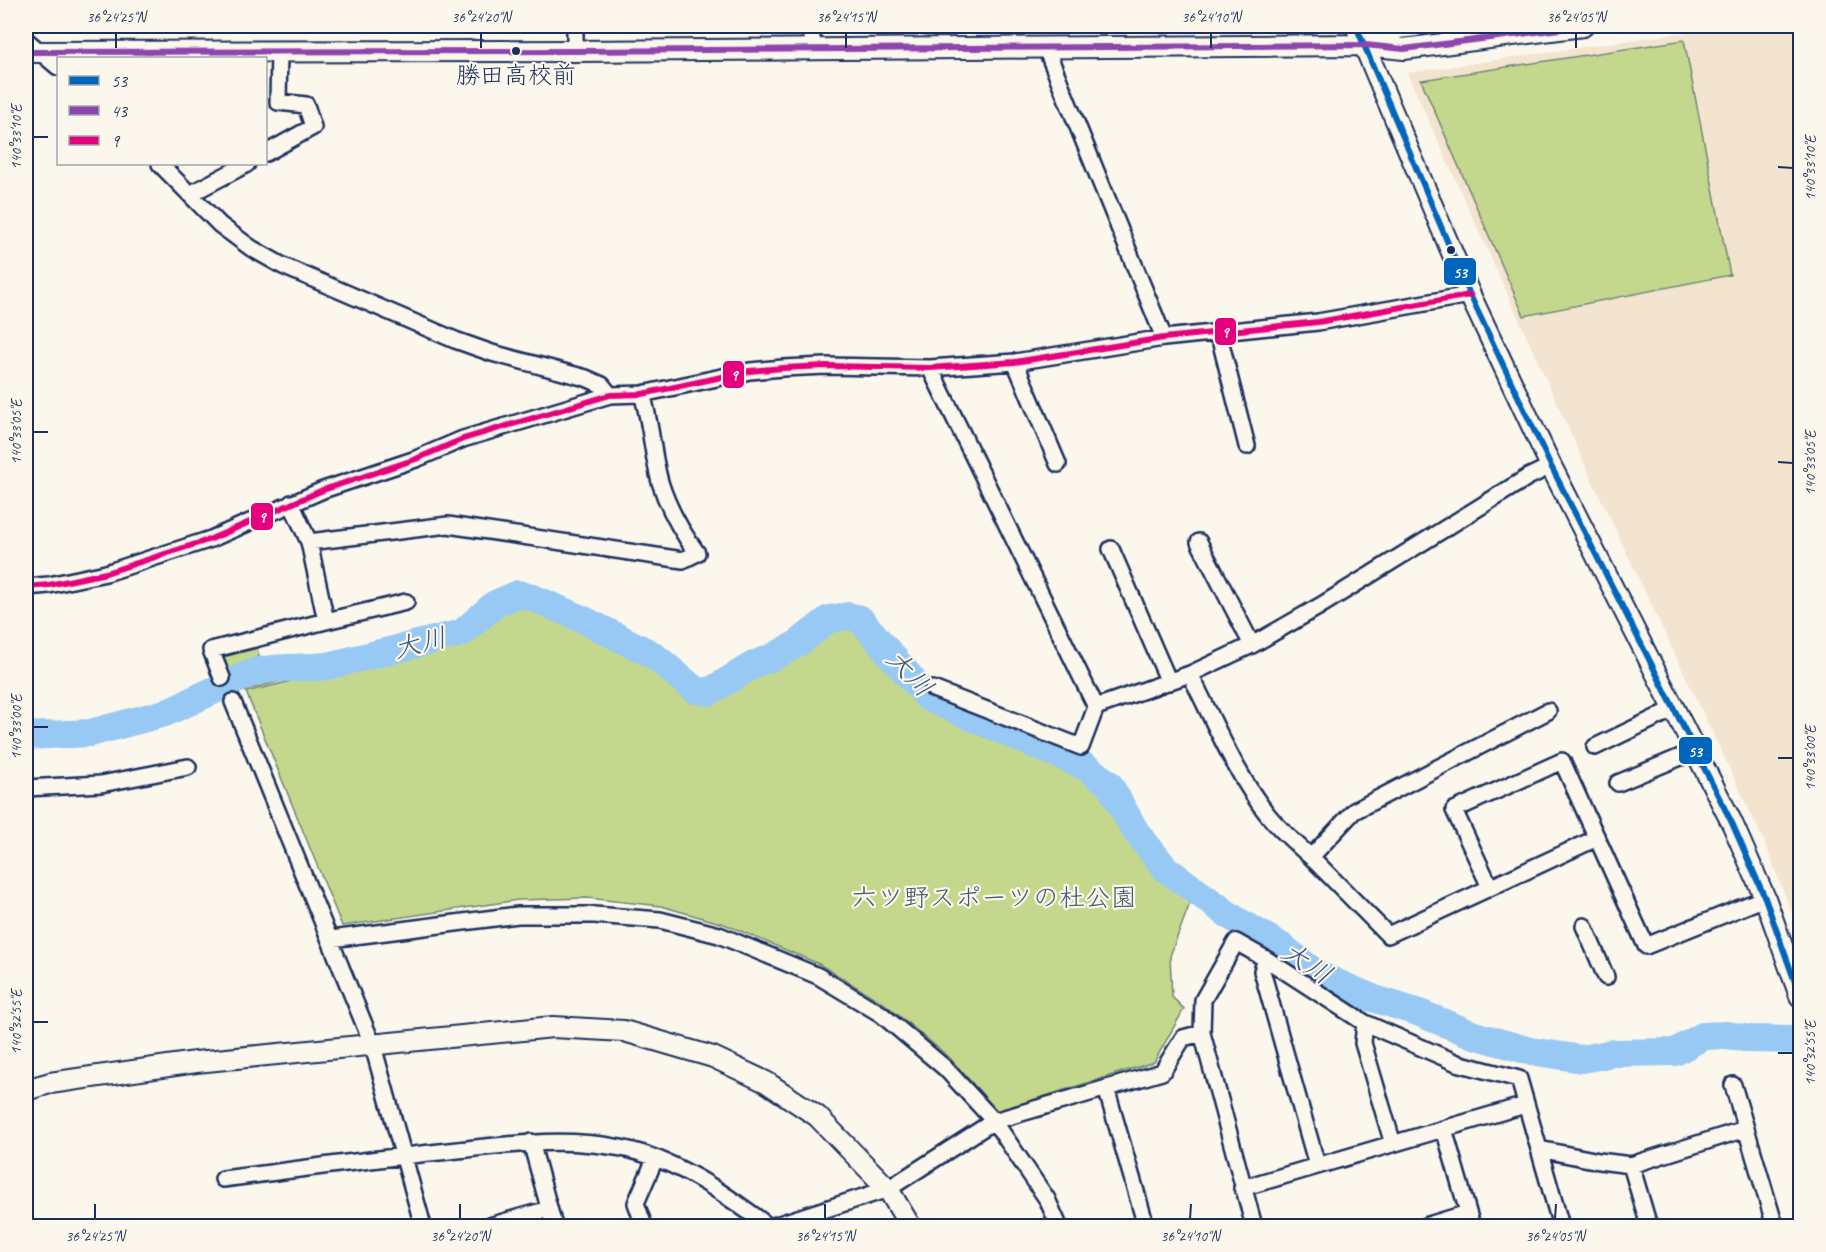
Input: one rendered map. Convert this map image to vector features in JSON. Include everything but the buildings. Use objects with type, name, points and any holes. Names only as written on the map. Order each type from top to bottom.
[{"type":"street","points":[[26,32],[30,26]]},
{"type":"street","points":[[575,26],[575,51]]},
{"type":"street","points":[[810,26],[814,48]]},
{"type":"street","points":[[1356,26],[1470,294],[1551,466],[1732,823],[1764,898],[1800,996]]},
{"type":"street","points":[[1365,45],[1398,28],[1416,26]]},
{"type":"street","points":[[31,48],[575,51],[1365,45],[1404,50],[1583,26]]},
{"type":"street","points":[[1045,46],[1164,338]]},
{"type":"street","points":[[31,48],[57,66]]},
{"type":"street","points":[[267,152],[313,127],[306,105],[272,102],[279,51]]},
{"type":"street","points":[[163,165],[220,225],[251,248],[283,266],[455,340],[492,353],[586,378],[602,385],[610,395]]},
{"type":"street","points":[[190,194],[245,165]]},
{"type":"street","points":[[26,586],[49,585],[106,573],[211,538],[323,490],[416,459],[463,439],[610,395],[642,393],[750,371],[783,368],[826,366],[930,368],[1015,362],[1164,338],[1318,322],[1470,294]]},
{"type":"street","points":[[1218,332],[1246,446]]},
{"type":"street","points":[[1015,362],[1058,464]]},
{"type":"street","points":[[930,368],[1096,707],[1081,747],[933,689]]},
{"type":"street","points":[[309,542],[447,525],[683,560],[697,553],[677,525],[660,481],[648,411],[642,393]]},
{"type":"street","points":[[1096,707],[1190,674],[1252,645],[1320,606],[1528,477],[1551,466]]},
{"type":"street","points":[[291,503],[309,542],[326,621]]},
{"type":"street","points":[[1199,542],[1252,645]]},
{"type":"street","points":[[1111,549],[1169,682]]},
{"type":"street","points":[[222,678],[211,650],[406,602]]},
{"type":"street","points":[[1190,674],[1235,763],[1267,813],[1283,832],[1388,935],[1597,838]]},
{"type":"street","points":[[233,702],[373,1046],[423,1227]]},
{"type":"street","points":[[1595,747],[1674,709]]},
{"type":"street","points":[[1311,857],[1354,811],[1548,711]]},
{"type":"street","points":[[1618,783],[1695,751]]},
{"type":"street","points":[[1490,887],[1454,810],[1562,760],[1646,946],[1764,898]]},
{"type":"street","points":[[26,788],[101,784],[188,767]]},
{"type":"street","points":[[331,939],[519,915],[594,915],[660,920],[710,933],[818,976],[881,1014],[945,1068],[994,1121],[1047,1199],[1059,1227]]},
{"type":"street","points":[[1584,926],[1606,977]]},
{"type":"street","points":[[1254,1227],[1202,1033],[1203,1000],[1236,942],[1365,1023],[1456,1063],[1519,1079],[1561,1227]]},
{"type":"street","points":[[1266,959],[1262,970],[1317,1166]]},
{"type":"street","points":[[1365,1023],[1363,1043],[1393,1144]]},
{"type":"street","points":[[26,1090],[50,1083],[196,1062],[553,1027],[624,1030],[713,1057],[766,1082],[817,1116],[888,1189],[910,1227]]},
{"type":"street","points":[[223,1179],[404,1155],[531,1142],[583,1143],[622,1148],[684,1171],[728,1197],[770,1227],[888,1189],[994,1121],[1162,1072],[1183,1038],[1202,1033]]},
{"type":"street","points":[[1733,1085],[1775,1227]]},
{"type":"street","points":[[1106,1088],[1146,1227]]},
{"type":"street","points":[[1242,1188],[1525,1105]]},
{"type":"street","points":[[1425,1227],[1470,1220],[1444,1129]]},
{"type":"street","points":[[1539,1149],[1631,1165],[1745,1129]]},
{"type":"street","points":[[531,1142],[555,1227]]},
{"type":"street","points":[[644,1227],[636,1203],[655,1159]]},
{"type":"street","points":[[1631,1165],[1649,1227]]},
{"type":"street","points":[[489,1227],[549,1209]]},
{"type":"shaded area","points":[[1726,26],[1800,26],[1800,934],[1764,841],[1589,474],[1407,73]]},
{"type":"green space","points":[[1684,40],[1730,275],[1524,316],[1421,80]]},
{"type":"green space","name":"六ツ野スポーツの杜公園","points":[[524,600],[540,605],[638,652],[688,690],[704,696],[716,693],[753,671],[793,652],[832,622],[847,619],[858,623],[926,701],[1082,769],[1106,787],[1134,834],[1165,872],[1193,895],[1170,956],[1172,997],[1184,1009],[1154,1062],[997,1111],[949,1057],[885,1004],[819,964],[724,924],[661,906],[587,898],[518,900],[342,926],[246,692],[464,640],[508,604]]},
{"type":"green space","points":[[257,648],[263,675],[278,682],[235,693],[224,657]]},
{"type":"waterway","name":"大川","points":[[26,736],[90,733],[165,713],[254,672],[327,666],[462,633],[495,604],[518,594],[582,619],[653,655],[695,690],[709,692],[755,664],[797,644],[829,619],[848,616],[860,619],[928,698],[1086,767],[1109,784],[1136,832],[1166,869],[1233,918],[1281,946],[1318,975],[1372,998],[1417,1012],[1474,1035],[1530,1051],[1582,1059],[1613,1053],[1675,1052],[1703,1036],[1727,1035],[1750,1039],[1800,1040]]},
{"type":"transit line","name":"53","points":[[1356,26],[1470,295],[1551,466],[1732,823],[1765,898],[1800,996]]},
{"type":"transit line","name":"43","points":[[26,52],[575,51],[1365,45],[1404,49],[1583,26]]},
{"type":"transit line","name":"9","points":[[26,587],[49,585],[106,573],[211,539],[323,490],[416,459],[463,439],[610,395],[642,394],[750,371],[783,368],[826,366],[930,368],[1015,362],[1164,338],[1318,322],[1470,295]]},
{"type":"place","name":"勝田高校前","points":[[516,51]]}]
